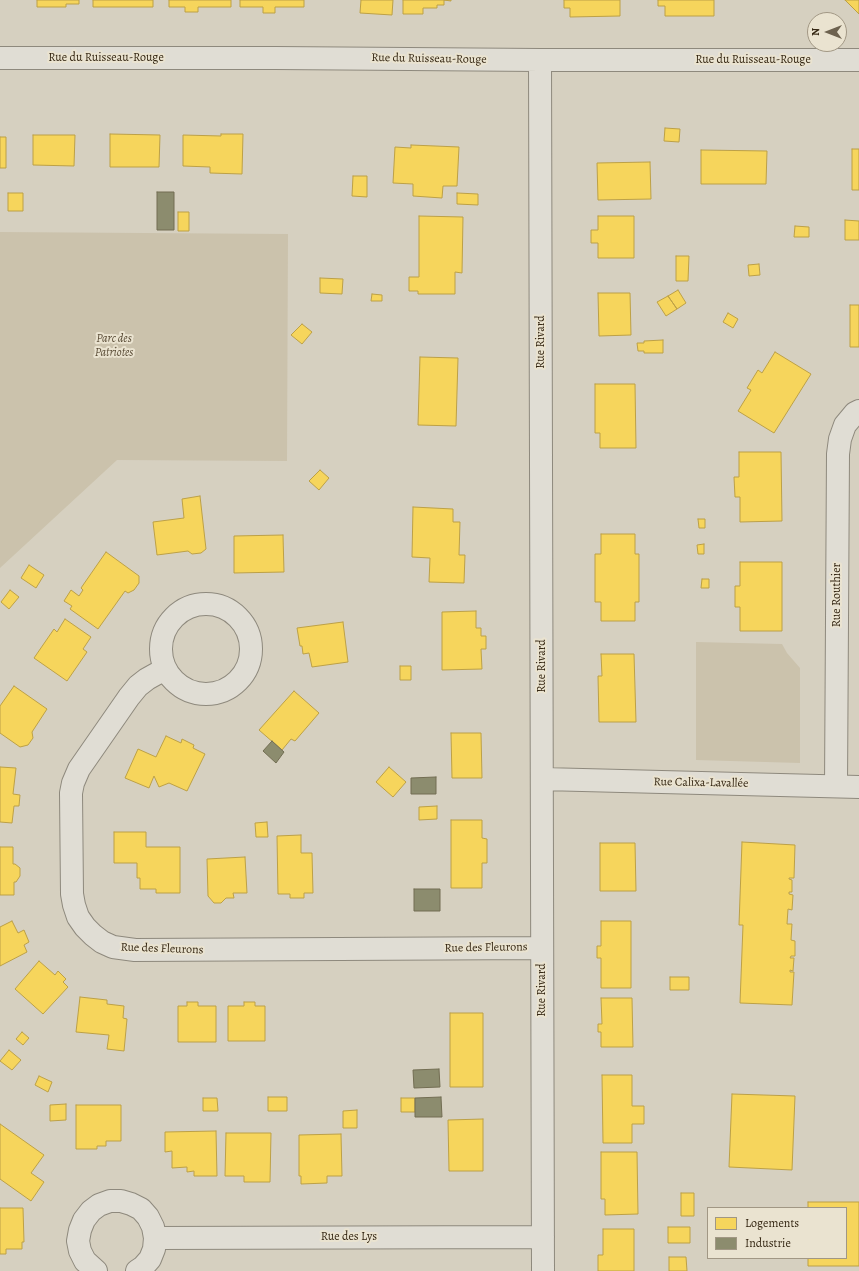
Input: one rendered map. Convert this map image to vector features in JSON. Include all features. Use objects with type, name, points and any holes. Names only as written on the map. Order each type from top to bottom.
[{"type":"street","name":"Rue du Ruisseau-Rouge","points":[[0,58],[859,60]]},
{"type":"street","name":"Rue Rivard","points":[[540,60],[543,779],[543,1271]]},
{"type":"street","name":"Rue Routhier","points":[[836,786],[838,454],[840,439],[845,425],[859,410]]},
{"type":"street","points":[[205,604],[219,606],[233,612],[243,623],[250,636],[252,651],[248,666],[241,679],[229,688],[215,694],[200,694],[186,690],[174,681],[165,669],[162,654],[162,640],[167,626],[177,614],[190,607],[205,604]]},
{"type":"street","name":"Rue des Fleurons","points":[[165,669],[138,686],[129,697],[79,769],[73,783],[71,793],[72,894],[74,906],[78,917],[85,927],[102,942],[113,947],[135,950],[542,948]]},
{"type":"street","name":"Rue Calixa-Lavallée","points":[[543,779],[859,787]]},
{"type":"street","points":[[96,1271],[85,1261],[80,1251],[78,1240],[84,1220],[91,1211],[110,1201],[121,1201],[141,1209],[148,1217],[153,1227],[155,1238],[154,1248],[150,1259],[137,1271]]},
{"type":"street","name":"Rue des Lys","points":[[155,1238],[543,1237]]},
{"type":"green space","name":"Parc des Patriotes","points":[[0,232],[288,234],[287,461],[117,460],[0,568]]},
{"type":"green space","points":[[696,642],[782,644],[787,653],[800,668],[800,763],[696,760]]},
{"type":"building: Logements","points":[[37,0],[79,0],[79,4],[66,4],[66,7],[37,7]]},
{"type":"building: Logements","points":[[93,0],[153,0],[153,7],[93,7]]},
{"type":"building: Logements","points":[[169,0],[231,0],[231,7],[198,7],[198,12],[185,12],[185,7],[169,7]]},
{"type":"building: Logements","points":[[240,0],[304,0],[304,7],[275,7],[275,13],[263,13],[263,7],[240,7]]},
{"type":"building: Logements","points":[[361,0],[393,0],[392,15],[360,13]]},
{"type":"building: Logements","points":[[403,0],[444,0],[444,5],[437,5],[437,8],[423,8],[423,14],[403,14]]},
{"type":"building: Logements","points":[[564,0],[620,0],[620,16],[570,17],[570,8],[564,8]]},
{"type":"building: Logements","points":[[658,0],[714,0],[714,16],[665,16],[665,6],[658,6]]},
{"type":"building: Logements","points":[[845,0],[859,0],[859,14]]},
{"type":"building: Logements","points":[[665,128],[680,129],[679,142],[664,141]]},
{"type":"building: Logements","points":[[110,134],[160,135],[159,167],[110,167]]},
{"type":"building: Logements","points":[[221,134],[243,134],[242,174],[210,173],[210,167],[183,166],[183,135],[221,136]]},
{"type":"building: Logements","points":[[33,135],[75,135],[74,166],[33,165]]},
{"type":"building: Logements","points":[[0,137],[6,137],[6,168],[0,168]]},
{"type":"building: Logements","points":[[411,145],[459,147],[457,186],[443,186],[442,198],[413,196],[413,184],[393,183],[395,147],[411,148]]},
{"type":"building: Logements","points":[[852,149],[859,149],[859,190],[852,190]]},
{"type":"building: Logements","points":[[701,150],[767,151],[766,184],[701,184]]},
{"type":"building: Logements","points":[[650,162],[651,199],[598,200],[597,163]]},
{"type":"building: Logements","points":[[353,176],[367,176],[367,197],[352,196]]},
{"type":"building: Logements","points":[[8,193],[23,193],[23,211],[8,211]]},
{"type":"building: Logements","points":[[457,193],[478,194],[478,205],[457,204]]},
{"type":"building: Logements","points":[[178,212],[189,212],[189,231],[178,231]]},
{"type":"building: Logements","points":[[419,216],[463,217],[462,273],[455,272],[455,294],[418,294],[418,291],[409,291],[409,277],[419,277]]},
{"type":"building: Logements","points":[[598,216],[634,216],[634,258],[598,258],[598,243],[591,243],[591,230],[598,230]]},
{"type":"building: Logements","points":[[845,220],[859,221],[859,240],[845,240]]},
{"type":"building: Logements","points":[[795,226],[809,227],[809,237],[794,237]]},
{"type":"building: Logements","points":[[676,256],[689,256],[688,281],[676,281]]},
{"type":"building: Logements","points":[[759,264],[760,275],[749,276],[748,265]]},
{"type":"building: Logements","points":[[320,278],[343,279],[342,294],[320,293]]},
{"type":"building: Logements","points":[[678,290],[686,303],[677,309],[668,296]]},
{"type":"building: Logements","points":[[598,293],[630,293],[631,335],[599,336]]},
{"type":"building: Logements","points":[[372,294],[382,295],[382,301],[371,301]]},
{"type":"building: Logements","points":[[668,296],[677,309],[666,316],[657,302]]},
{"type":"building: Logements","points":[[850,305],[859,305],[859,347],[850,347]]},
{"type":"building: Logements","points":[[728,313],[738,319],[733,328],[723,322]]},
{"type":"building: Logements","points":[[302,324],[312,332],[302,344],[291,335]]},
{"type":"building: Logements","points":[[663,340],[663,353],[644,353],[644,351],[638,351],[637,343]]},
{"type":"building: Logements","points":[[775,352],[811,374],[774,433],[738,411],[751,390],[747,388],[758,370],[762,373]]},
{"type":"building: Logements","points":[[420,357],[458,358],[456,426],[418,425]]},
{"type":"building: Logements","points":[[595,384],[635,384],[636,448],[600,448],[600,433],[595,433]]},
{"type":"building: Logements","points":[[739,452],[781,452],[782,521],[740,522],[740,497],[735,497],[734,477],[739,477]]},
{"type":"building: Logements","points":[[320,470],[329,478],[319,490],[309,481]]},
{"type":"building: Logements","points":[[200,496],[206,549],[201,553],[192,554],[188,551],[157,555],[153,522],[184,518],[182,499]]},
{"type":"building: Logements","points":[[413,507],[453,509],[453,522],[460,522],[459,555],[465,555],[464,583],[429,582],[430,558],[412,557]]},
{"type":"building: Logements","points":[[698,519],[705,519],[705,528],[699,528]]},
{"type":"building: Logements","points":[[601,534],[635,534],[635,554],[639,554],[639,602],[635,602],[635,621],[601,621],[601,602],[595,602],[595,554],[601,554]]},
{"type":"building: Logements","points":[[283,535],[284,572],[234,573],[234,536]]},
{"type":"building: Logements","points":[[704,544],[704,554],[698,554],[697,545]]},
{"type":"building: Logements","points":[[106,552],[139,576],[139,583],[134,590],[128,593],[125,591],[98,629],[70,609],[72,606],[64,601],[71,590],[79,596],[83,590],[81,588]]},
{"type":"building: Logements","points":[[740,562],[782,562],[782,631],[740,631],[740,607],[735,607],[735,586],[740,586]]},
{"type":"building: Logements","points":[[29,565],[44,575],[36,588],[21,578]]},
{"type":"building: Logements","points":[[702,579],[709,579],[709,588],[701,588]]},
{"type":"building: Logements","points":[[10,590],[19,597],[9,609],[1,602]]},
{"type":"building: Logements","points":[[476,611],[476,628],[481,628],[481,636],[486,636],[486,649],[481,649],[482,669],[442,670],[442,612]]},
{"type":"building: Logements","points":[[65,619],[91,637],[83,649],[87,652],[67,681],[34,658],[54,629],[57,632]]},
{"type":"building: Logements","points":[[343,622],[348,662],[312,667],[309,653],[303,654],[297,628]]},
{"type":"building: Logements","points":[[601,654],[634,654],[636,722],[599,722],[598,676],[602,676]]},
{"type":"building: Logements","points":[[400,666],[411,666],[411,680],[400,680]]},
{"type":"building: Logements","points":[[14,686],[47,709],[32,732],[33,738],[28,745],[20,747],[0,733],[0,706]]},
{"type":"building: Logements","points":[[294,691],[319,713],[295,741],[291,739],[282,750],[259,730]]},
{"type":"building: Logements","points":[[451,733],[481,733],[482,778],[452,778]]},
{"type":"building: Logements","points":[[166,736],[181,743],[182,739],[194,745],[193,748],[205,754],[187,791],[169,783],[159,787],[154,776],[149,788],[125,778],[138,749],[156,757]]},
{"type":"building: Logements","points":[[0,767],[16,768],[13,794],[20,795],[19,806],[14,806],[12,823],[0,822]]},
{"type":"building: Logements","points":[[389,767],[406,782],[393,797],[376,782]]},
{"type":"building: Logements","points":[[437,806],[437,819],[419,820],[419,807]]},
{"type":"building: Logements","points":[[451,820],[482,820],[482,838],[487,839],[487,863],[482,863],[482,888],[451,888]]},
{"type":"building: Logements","points":[[267,822],[268,837],[256,837],[255,823]]},
{"type":"building: Logements","points":[[114,832],[146,832],[146,847],[180,847],[180,893],[156,893],[156,889],[140,889],[140,878],[137,878],[137,863],[114,863]]},
{"type":"building: Logements","points":[[301,835],[301,853],[312,853],[313,893],[304,893],[304,898],[290,898],[290,894],[278,894],[277,836]]},
{"type":"building: Logements","points":[[742,842],[795,845],[794,878],[789,878],[792,880],[792,892],[789,892],[789,894],[793,895],[792,910],[788,909],[787,924],[792,924],[791,940],[795,941],[795,956],[791,956],[790,958],[794,958],[793,971],[790,970],[790,972],[794,972],[792,1005],[740,1003],[743,925],[739,925]]},
{"type":"building: Logements","points":[[600,843],[635,843],[636,891],[600,891]]},
{"type":"building: Logements","points":[[0,847],[13,847],[13,864],[20,868],[20,876],[16,882],[14,882],[14,895],[0,895]]},
{"type":"building: Logements","points":[[245,857],[247,893],[233,893],[234,898],[226,898],[221,903],[214,903],[208,896],[207,859]]},
{"type":"building: Logements","points":[[12,921],[18,933],[24,930],[29,942],[24,945],[27,952],[0,966],[0,927]]},
{"type":"building: Logements","points":[[601,921],[631,921],[631,988],[601,988],[601,958],[597,958],[597,946],[601,946]]},
{"type":"building: Logements","points":[[39,961],[55,975],[58,971],[66,979],[63,982],[68,987],[43,1014],[15,989]]},
{"type":"building: Logements","points":[[670,977],[689,977],[689,990],[670,990]]},
{"type":"building: Logements","points":[[80,997],[107,1000],[107,1004],[124,1006],[123,1018],[127,1019],[124,1051],[107,1049],[109,1035],[76,1032]]},
{"type":"building: Logements","points":[[601,998],[632,998],[633,1047],[601,1047],[601,1032],[598,1032],[598,1024],[602,1024]]},
{"type":"building: Logements","points":[[187,1002],[198,1002],[198,1006],[216,1006],[216,1042],[178,1042],[178,1006],[187,1006]]},
{"type":"building: Logements","points":[[244,1002],[255,1002],[255,1006],[265,1006],[265,1041],[228,1041],[228,1006],[244,1006]]},
{"type":"building: Logements","points":[[450,1013],[483,1013],[483,1087],[450,1087]]},
{"type":"building: Logements","points":[[22,1032],[29,1038],[23,1045],[16,1039]]},
{"type":"building: Logements","points":[[9,1050],[21,1060],[12,1070],[0,1061]]},
{"type":"building: Logements","points":[[602,1075],[632,1075],[632,1106],[644,1106],[644,1124],[632,1124],[632,1143],[603,1143]]},
{"type":"building: Logements","points":[[39,1076],[52,1082],[48,1092],[35,1085]]},
{"type":"building: Logements","points":[[732,1094],[795,1096],[792,1170],[729,1167]]},
{"type":"building: Logements","points":[[268,1097],[287,1097],[287,1111],[268,1111]]},
{"type":"building: Logements","points":[[203,1098],[217,1098],[218,1111],[203,1111]]},
{"type":"building: Logements","points":[[401,1098],[415,1098],[415,1112],[401,1112]]},
{"type":"building: Logements","points":[[66,1104],[66,1120],[50,1121],[50,1105]]},
{"type":"building: Logements","points":[[76,1105],[121,1105],[121,1141],[106,1141],[106,1146],[97,1146],[97,1149],[76,1149]]},
{"type":"building: Logements","points":[[357,1110],[357,1128],[343,1128],[343,1111]]},
{"type":"building: Logements","points":[[483,1119],[483,1171],[449,1171],[448,1120]]},
{"type":"building: Logements","points":[[0,1124],[44,1155],[31,1173],[44,1182],[31,1201],[0,1179]]},
{"type":"building: Logements","points":[[216,1131],[217,1176],[194,1176],[194,1171],[187,1172],[187,1167],[172,1168],[172,1151],[165,1152],[165,1132]]},
{"type":"building: Logements","points":[[226,1133],[271,1133],[270,1182],[244,1182],[244,1176],[225,1176]]},
{"type":"building: Logements","points":[[341,1134],[342,1176],[327,1176],[327,1183],[301,1184],[301,1176],[299,1176],[299,1135]]},
{"type":"building: Logements","points":[[601,1152],[637,1152],[638,1214],[605,1215],[605,1199],[601,1199]]},
{"type":"building: Logements","points":[[681,1193],[694,1193],[694,1216],[681,1216]]},
{"type":"building: Logements","points":[[808,1202],[859,1202],[859,1266],[808,1266],[808,1259],[847,1259],[847,1207],[808,1207]]},
{"type":"building: Logements","points":[[0,1208],[23,1208],[24,1242],[22,1242],[22,1249],[6,1249],[6,1254],[0,1254]]},
{"type":"building: Logements","points":[[668,1227],[690,1227],[690,1243],[668,1243]]},
{"type":"building: Logements","points":[[603,1229],[634,1229],[634,1271],[598,1271],[598,1255],[603,1255]]},
{"type":"building: Logements","points":[[669,1257],[686,1257],[687,1271],[669,1271]]},
{"type":"building: Industrie","points":[[157,192],[174,192],[174,230],[157,230]]},
{"type":"building: Industrie","points":[[272,741],[284,752],[276,763],[263,751]]},
{"type":"building: Industrie","points":[[436,777],[436,794],[411,794],[411,778]]},
{"type":"building: Industrie","points":[[414,889],[440,889],[440,911],[414,911]]},
{"type":"building: Industrie","points":[[439,1069],[440,1087],[414,1088],[413,1070]]},
{"type":"building: Industrie","points":[[441,1097],[442,1117],[415,1117],[415,1098]]}]
